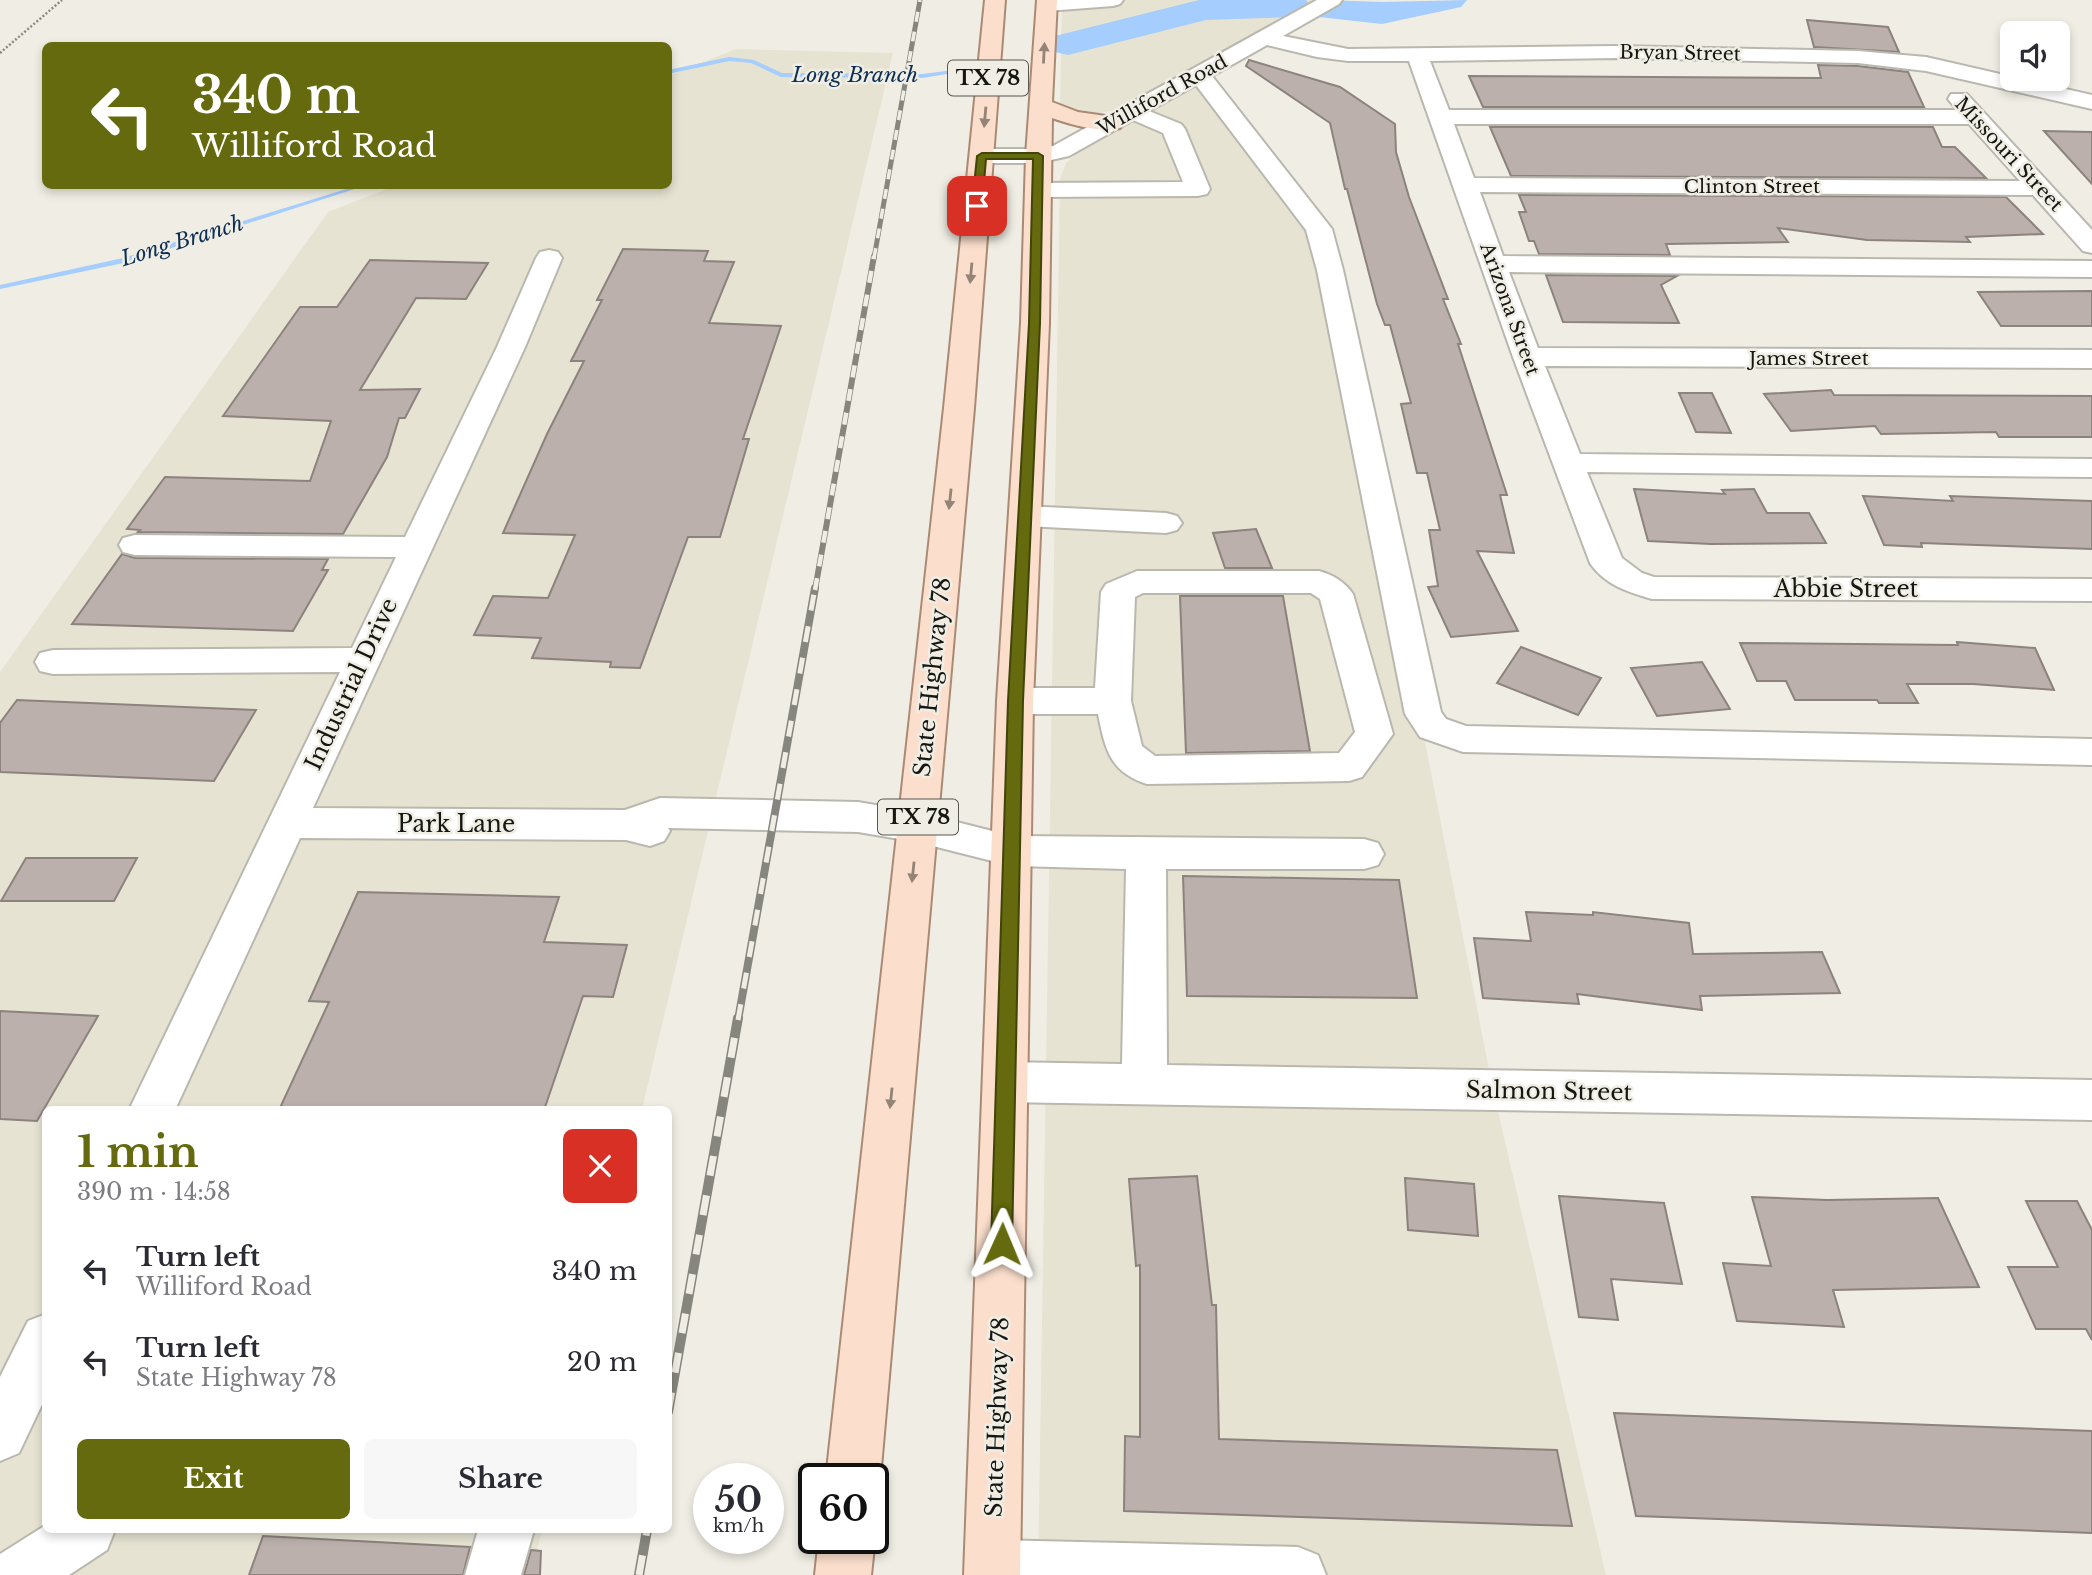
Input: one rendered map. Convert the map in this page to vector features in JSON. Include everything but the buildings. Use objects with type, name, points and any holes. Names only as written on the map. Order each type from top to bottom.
[{"type":"main road","name":"State Highway 78","points":[[855,1463],[995,0]]},
{"type":"main road","name":"State Highway 78","points":[[993,1572],[1016,701],[1035,323],[1038,173],[1047,2]]},
{"type":"main road","points":[[1042,106],[1074,118],[1122,118]]},
{"type":"main road","points":[[843,1575],[845,1554]]},
{"type":"street","points":[[1047,2],[1113,0]]},
{"type":"street","name":"Williford Road","points":[[982,156],[1038,173],[1061,151],[1332,0]]},
{"type":"street","name":"Bryan Street","points":[[1264,38],[1317,51],[1348,54],[1758,54],[1858,57],[1926,64],[2092,102]]},
{"type":"street","name":"Arizona Street","points":[[1416,54],[1527,357],[1607,563]]},
{"type":"street","name":"Missouri Street","points":[[1926,64],[2092,244]]},
{"type":"street","points":[[1200,75],[1319,229],[1331,270],[1423,714],[1433,728],[1463,738],[2092,752]]},
{"type":"street","points":[[1439,117],[1975,117]]},
{"type":"street","points":[[1038,173],[1198,188],[1173,129],[1122,118]]},
{"type":"street","name":"Clinton Street","points":[[1464,185],[2040,188]]},
{"type":"street","name":"Industrial Drive","points":[[154,1106],[511,347],[549,258]]},
{"type":"street","points":[[1493,264],[2092,269]]},
{"type":"street","name":"James Street","points":[[1527,357],[2092,359]]},
{"type":"street","points":[[1568,463],[2092,468]]},
{"type":"street","points":[[1025,516],[1166,523]]},
{"type":"street","points":[[135,545],[416,547]]},
{"type":"street","name":"Abbie Street","points":[[1607,563],[1630,580],[1652,587],[2092,590]]},
{"type":"street","points":[[1137,582],[1319,582],[1336,594],[1374,734],[1349,768],[1147,770],[1125,752],[1114,701],[1118,592],[1137,582]]},
{"type":"street","points":[[53,662],[363,660]]},
{"type":"street","points":[[1016,701],[1114,701]]},
{"type":"street","name":"Park Lane","points":[[286,823],[626,825],[662,834],[856,838],[917,827],[1012,850],[1146,854],[1364,853]]},
{"type":"street","points":[[1144,1084],[1146,854]]},
{"type":"street","name":"Salmon Street","points":[[1006,1082],[2092,1100]]},
{"type":"street","points":[[0,1434],[42,1347]]},
{"type":"street","points":[[19,1575],[82,1533]]},
{"type":"street","points":[[493,1575],[505,1533]]},
{"type":"street","points":[[993,1572],[1298,1575]]},
{"type":"path","points":[[0,53],[62,0]]},
{"type":"shaded area","points":[[1062,0],[1314,0],[1125,108],[1090,115],[1060,106]]},
{"type":"shaded area","points":[[736,49],[893,53],[643,1106],[42,1106],[42,1533],[541,1533],[531,1575],[0,1575],[0,672],[328,212],[386,189],[672,189],[672,75]]},
{"type":"shaded area","points":[[1205,80],[1320,239],[1420,716],[1493,1090],[1606,1575],[1038,1575],[1060,179],[1066,163],[1082,149]]},
{"type":"waterway","name":"Long Branch","points":[[1332,9],[1382,13],[1449,0]]},
{"type":"waterway","name":"Long Branch","points":[[1068,44],[1205,9],[1293,6]]},
{"type":"waterway","name":"Long Branch","points":[[672,71],[729,59],[752,61],[781,75],[922,76],[962,71]]},
{"type":"waterway","name":"Long Branch","points":[[0,287],[125,260],[351,189]]},
{"type":"railway","points":[[874,258],[920,0]]},
{"type":"railway","points":[[815,590],[874,256]]},
{"type":"railway","points":[[738,1020],[815,588]]},
{"type":"railway","points":[[672,1389],[738,1018]]},
{"type":"railway","points":[[639,1575],[646,1533]]},
{"type":"route","points":[[977,206],[982,156],[1038,156],[1035,323],[1016,701],[1002,1244]]}]
